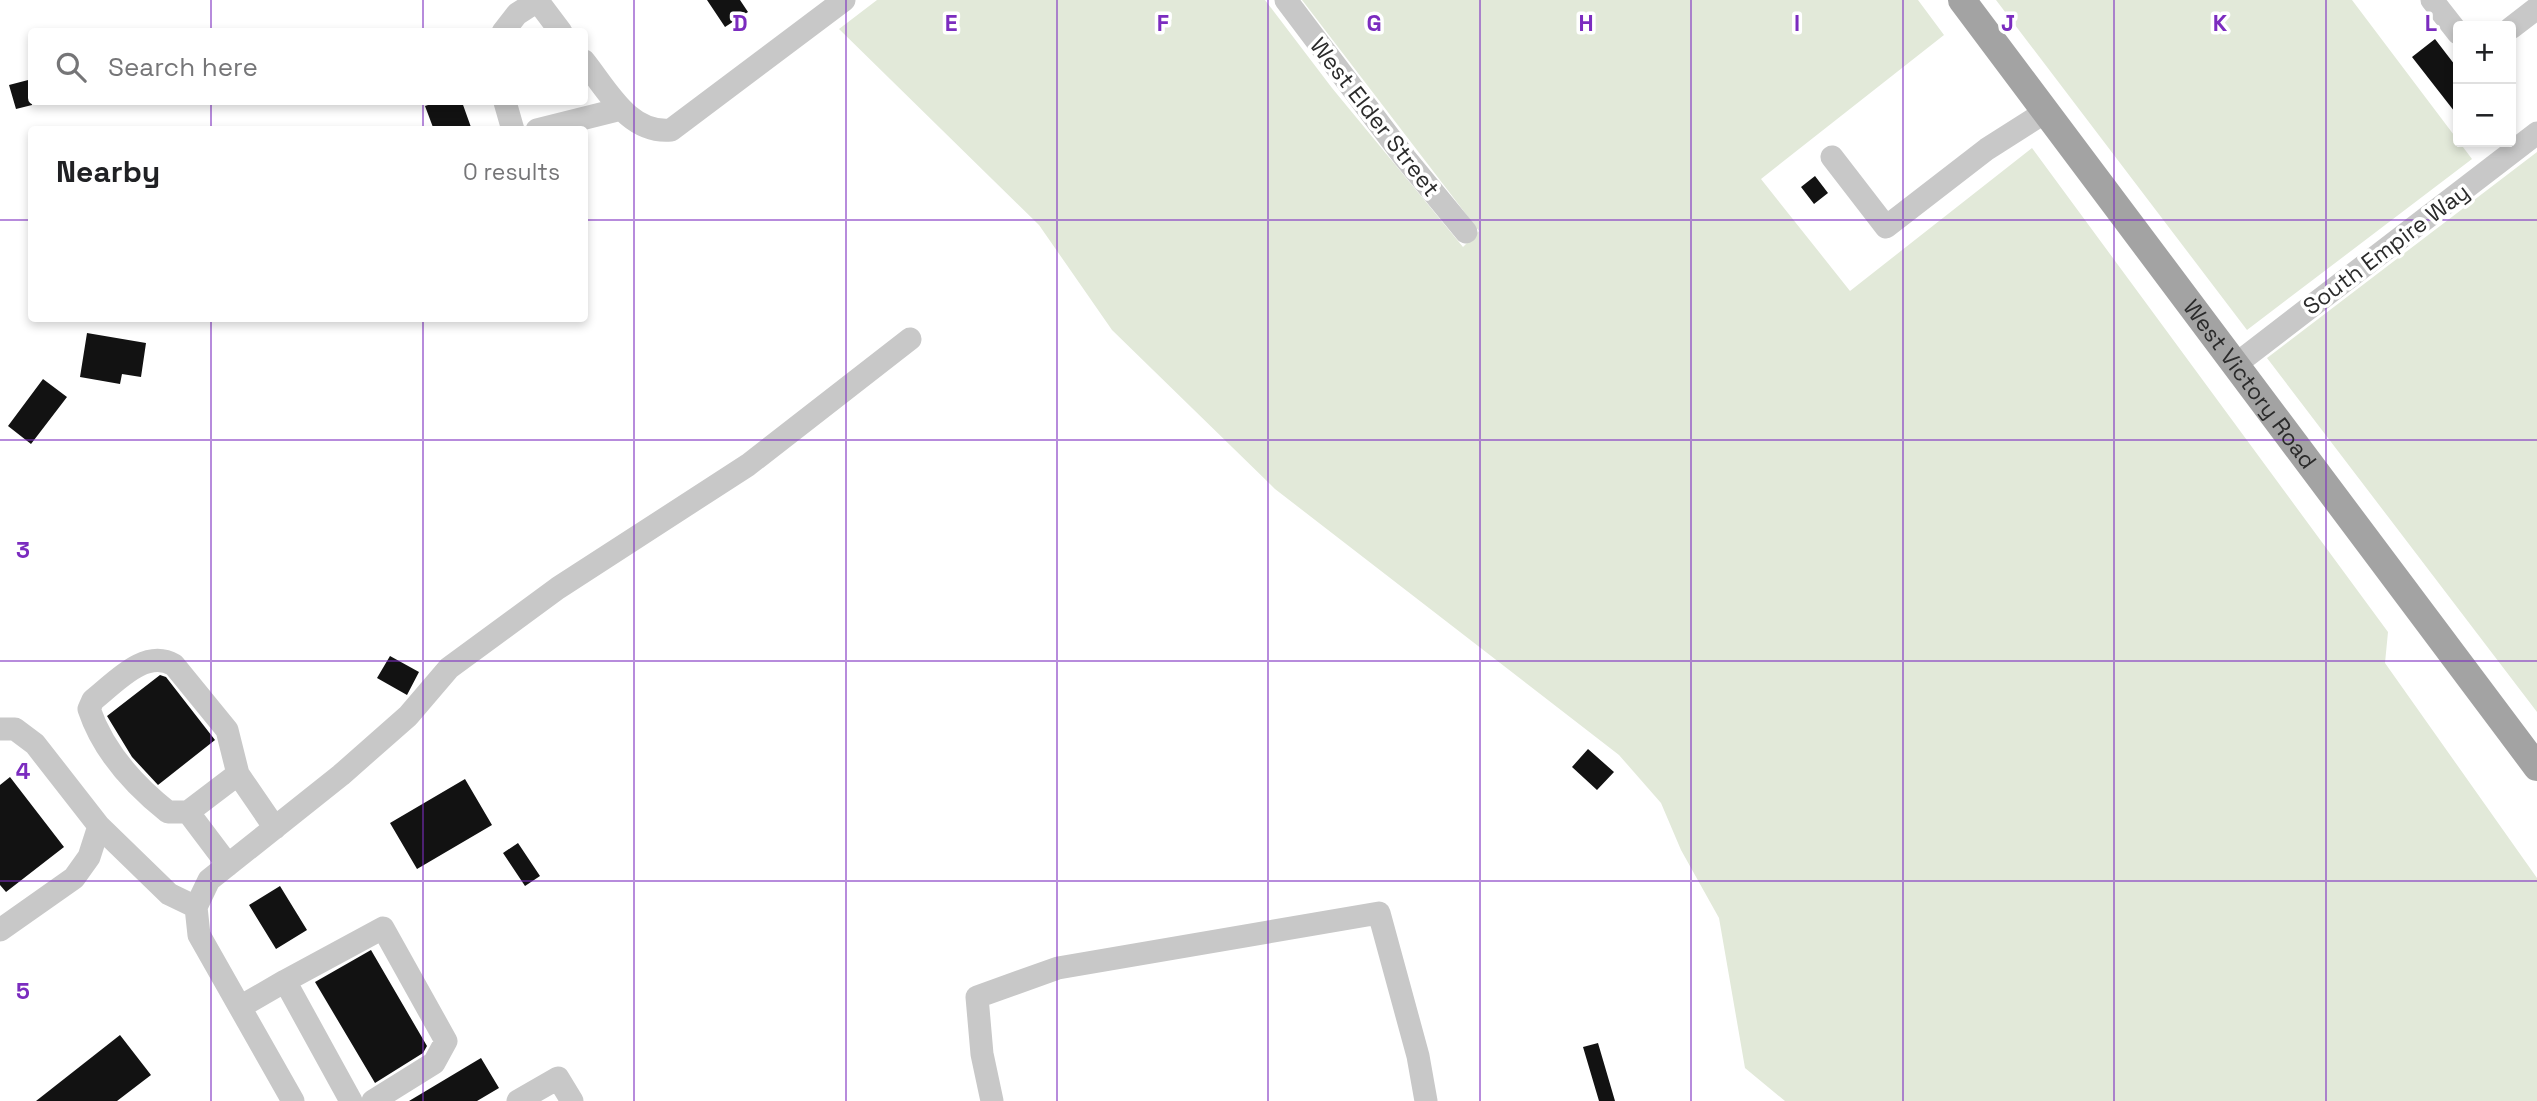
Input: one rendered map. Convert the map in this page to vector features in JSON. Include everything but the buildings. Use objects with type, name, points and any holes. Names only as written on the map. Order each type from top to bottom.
[{"type":"main road","name":"West Victory Road","points":[[1962,0],[2537,767]]},
{"type":"street","points":[[506,28],[517,14],[537,0],[558,28]]},
{"type":"street","points":[[588,66],[621,109],[640,126],[658,131],[681,125],[844,0]]},
{"type":"street","name":"West Elder Street","points":[[1286,0],[1405,158],[1466,232]]},
{"type":"street","points":[[2432,0],[2453,27]]},
{"type":"street","points":[[2516,24],[2537,8]]},
{"type":"street","points":[[506,105],[512,126]]},
{"type":"street","points":[[553,126],[621,109]]},
{"type":"street","points":[[1832,157],[1886,227],[1987,149],[2045,113]]},
{"type":"street","name":"South Empire Way","points":[[2235,365],[2537,133]]},
{"type":"street","points":[[293,1101],[199,935],[196,907],[209,880],[341,775],[408,716],[449,668],[558,588],[748,465],[910,339]]},
{"type":"street","points":[[238,774],[188,812],[168,812],[130,779],[95,727],[89,709],[93,700],[148,659],[162,658],[174,665],[227,730],[238,774],[275,828]]},
{"type":"street","points":[[0,729],[15,729],[35,744],[99,826],[169,894],[196,907]]},
{"type":"street","points":[[188,812],[228,865]]},
{"type":"street","points":[[0,930],[74,878],[89,857],[99,826]]},
{"type":"street","points":[[992,1101],[982,1054],[976,997],[1059,968],[1379,913],[1418,1056],[1426,1101]]},
{"type":"street","points":[[240,1007],[383,928],[446,1041],[434,1063],[373,1101]]},
{"type":"street","points":[[285,981],[351,1101]]},
{"type":"street","points":[[518,1101],[558,1078],[572,1101]]},
{"type":"green space","points":[[877,0],[1265,0],[1332,88],[1463,247],[1479,231],[1302,0],[1918,0],[1944,35],[1761,179],[1850,291],[2032,148],[2388,632],[2385,663],[2537,878],[2537,1101],[1785,1101],[1745,1068],[1719,918],[1681,850],[1661,803],[1619,755],[1275,489],[1112,330],[1039,225],[839,29]]},
{"type":"green space","points":[[1996,0],[2352,0],[2453,134],[2453,147],[2463,147],[2472,159],[2247,330]]},
{"type":"green space","points":[[2537,152],[2537,712],[2267,358]]}]
